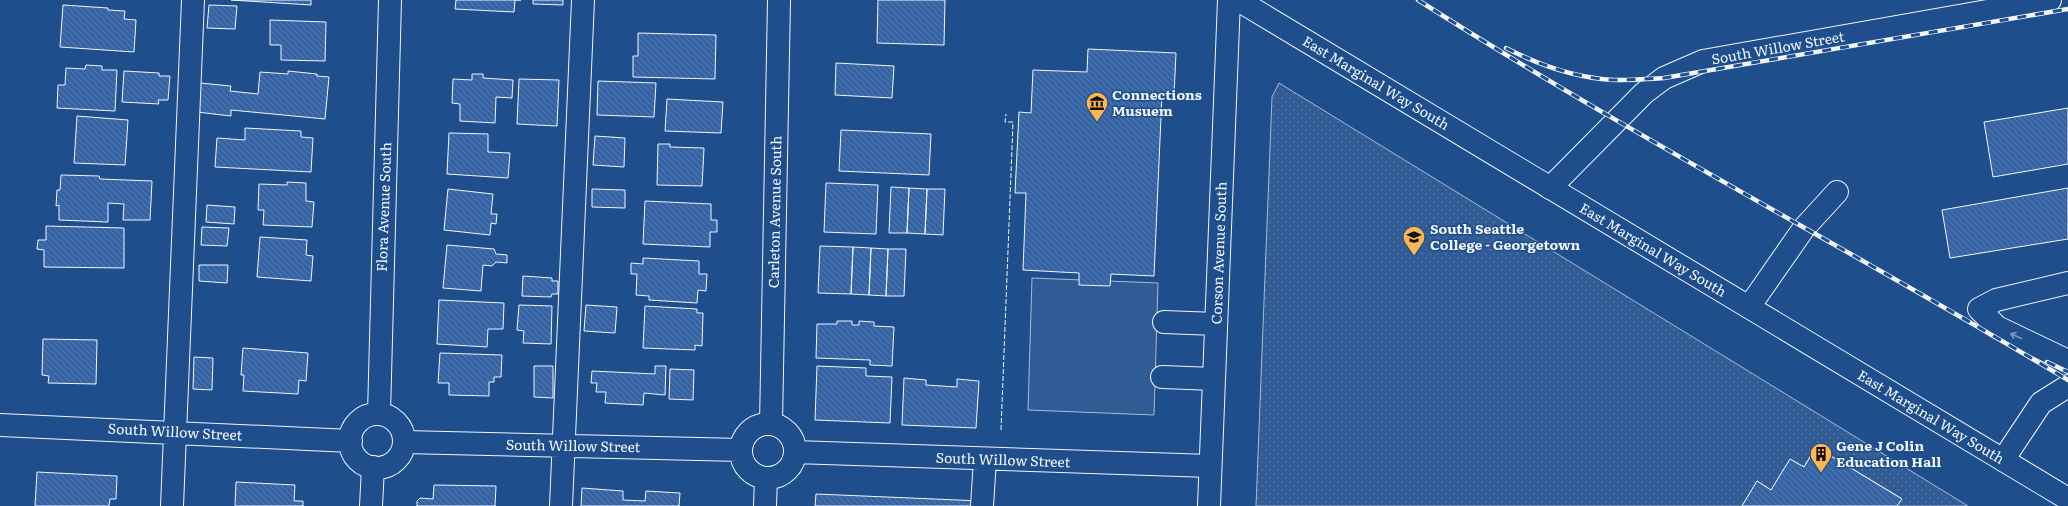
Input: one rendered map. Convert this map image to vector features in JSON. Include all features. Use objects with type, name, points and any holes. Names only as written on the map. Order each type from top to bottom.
[{"type":"street","points":[[172,506],[193,0]]},
{"type":"street","name":"Flora Avenue South","points":[[379,414],[390,0]]},
{"type":"street","points":[[561,506],[583,0]]},
{"type":"street","name":"Carleton Avenue South","points":[[771,424],[779,0]]},
{"type":"street","name":"Corson Avenue South","points":[[1209,506],[1229,0]]},
{"type":"street","name":"East Marginal Way South","points":[[1238,0],[2068,500]]},
{"type":"street","name":"South Willow Street","points":[[1550,188],[1644,93],[1664,78],[1703,61],[2050,0]]},
{"type":"street","points":[[1749,307],[1804,228],[1837,192]]},
{"type":"street","points":[[2062,353],[1997,327],[1979,309],[1996,300],[2068,283]]},
{"type":"street","points":[[1164,322],[1216,324]]},
{"type":"street","points":[[1162,377],[1214,379]]},
{"type":"street","points":[[2003,460],[2041,403],[2068,386]]},
{"type":"street","points":[[379,414],[396,421],[404,434],[404,442],[398,458],[391,464],[384,467],[373,467],[359,461],[354,454],[351,441],[353,430],[362,419],[379,414]]},
{"type":"street","points":[[771,424],[781,427],[788,432],[792,439],[795,452],[792,464],[786,471],[778,476],[766,478],[760,477],[751,472],[745,465],[741,450],[744,438],[749,431],[756,426],[771,424]]},
{"type":"street","name":"South Willow Street","points":[[0,425],[351,441]]},
{"type":"street","name":"South Willow Street","points":[[404,442],[741,450]]},
{"type":"street","name":"South Willow Street","points":[[795,452],[984,460],[1210,466]]},
{"type":"street","points":[[982,506],[984,460]]},
{"type":"street","points":[[371,506],[373,467]]},
{"type":"street","points":[[765,506],[766,478]]},
{"type":"shaded area","name":"South Seattle College - Georgetown","points":[[1279,83],[1968,506],[1897,506],[1901,498],[1816,447],[1804,467],[1790,459],[1771,490],[1757,481],[1742,506],[1256,506],[1272,97]]},
{"type":"shaded area","points":[[1032,278],[1158,283],[1154,415],[1028,410]]},
{"type":"building","points":[[231,0],[311,0],[311,5]]},
{"type":"building","points":[[456,0],[515,0],[514,12],[455,9]]},
{"type":"building","points":[[533,0],[563,0],[563,5],[533,4]]},
{"type":"building","points":[[878,0],[945,0],[944,45],[877,43]]},
{"type":"building","points":[[63,5],[108,8],[108,10],[125,11],[124,19],[136,20],[134,52],[60,47]]},
{"type":"building","points":[[209,5],[237,6],[235,29],[207,28]]},
{"type":"building","points":[[270,20],[326,22],[325,61],[281,60],[281,45],[270,45]]},
{"type":"building","points":[[638,33],[716,35],[715,79],[633,77],[633,56],[638,56]]},
{"type":"building","points":[[1088,49],[1176,53],[1174,95],[1162,94],[1154,276],[1111,274],[1110,286],[1079,285],[1079,273],[1023,270],[1026,193],[1015,193],[1019,112],[1031,113],[1033,70],[1087,72]]},
{"type":"building","points":[[836,63],[894,66],[892,98],[835,95]]},
{"type":"building","points":[[86,65],[102,66],[102,70],[117,70],[115,111],[57,108],[58,85],[65,85],[66,68],[85,69]]},
{"type":"building","points":[[124,71],[159,73],[159,76],[170,76],[168,100],[158,100],[159,104],[122,102]]},
{"type":"building","points":[[288,71],[317,74],[317,76],[329,77],[325,119],[231,110],[231,116],[197,112],[200,83],[231,86],[230,91],[258,94],[260,72],[288,74]]},
{"type":"building","points":[[472,74],[483,74],[483,78],[513,80],[512,98],[496,97],[495,123],[460,121],[460,104],[452,103],[453,79],[472,80]]},
{"type":"building","points":[[519,79],[559,80],[557,126],[517,124]]},
{"type":"building","points":[[598,81],[656,83],[654,117],[597,115]]},
{"type":"building","points":[[667,99],[723,102],[721,133],[665,131]]},
{"type":"building","points":[[2068,108],[2068,164],[1993,177],[1984,122]]},
{"type":"building","points":[[77,116],[128,120],[125,165],[74,163]]},
{"type":"building","points":[[245,128],[301,131],[301,137],[313,138],[311,172],[215,167],[217,138],[245,140]]},
{"type":"building","points":[[841,130],[931,134],[929,175],[839,171]]},
{"type":"building","points":[[449,133],[488,134],[488,152],[510,153],[508,178],[447,174]]},
{"type":"building","points":[[595,136],[625,138],[624,167],[593,165]]},
{"type":"building","points":[[658,144],[670,144],[670,147],[704,148],[702,186],[657,185]]},
{"type":"building","points":[[61,175],[99,176],[100,179],[152,181],[150,220],[123,220],[124,204],[108,203],[108,222],[59,220],[59,205],[56,206],[57,190],[60,190]]},
{"type":"building","points":[[287,182],[306,183],[306,201],[314,202],[312,227],[263,225],[264,210],[258,210],[259,184],[287,185]]},
{"type":"building","points":[[826,183],[878,185],[876,234],[824,232]]},
{"type":"building","points":[[891,187],[909,188],[907,233],[889,233]]},
{"type":"building","points":[[909,188],[927,189],[925,234],[907,233]]},
{"type":"building","points":[[2068,188],[2068,239],[1950,258],[1942,210]]},
{"type":"building","points":[[448,189],[493,194],[491,214],[497,214],[496,224],[491,223],[490,235],[444,230]]},
{"type":"building","points":[[592,189],[625,190],[625,208],[592,207]]},
{"type":"building","points":[[927,189],[945,189],[943,235],[925,234]]},
{"type":"building","points":[[645,201],[711,204],[711,220],[717,220],[717,232],[710,232],[710,247],[643,244]]},
{"type":"building","points":[[207,205],[235,207],[234,224],[206,222]]},
{"type":"building","points":[[46,226],[124,228],[124,268],[44,267],[44,250],[37,249],[38,240],[46,240]]},
{"type":"building","points":[[202,227],[229,228],[227,246],[201,245]]},
{"type":"building","points":[[260,237],[307,240],[306,255],[313,256],[311,281],[257,277]]},
{"type":"building","points":[[447,245],[494,249],[496,254],[507,255],[507,263],[496,262],[492,266],[483,265],[481,291],[443,288]]},
{"type":"building","points":[[820,246],[853,247],[851,294],[818,293]]},
{"type":"building","points":[[853,247],[871,248],[869,295],[851,294]]},
{"type":"building","points":[[871,248],[888,249],[886,296],[869,295]]},
{"type":"building","points":[[888,249],[906,249],[904,296],[886,296]]},
{"type":"building","points":[[643,258],[699,261],[699,274],[707,274],[706,291],[698,290],[697,303],[649,300],[649,296],[636,295],[637,274],[631,274],[631,263],[643,264]]},
{"type":"building","points":[[199,265],[228,265],[227,283],[199,281]]},
{"type":"building","points":[[523,276],[552,278],[552,281],[558,281],[558,294],[552,294],[551,297],[522,296]]},
{"type":"building","points":[[439,300],[504,303],[503,329],[488,329],[487,347],[437,344]]},
{"type":"building","points":[[519,305],[552,306],[551,344],[523,343],[524,331],[517,330]]},
{"type":"building","points":[[586,305],[617,307],[615,333],[584,331]]},
{"type":"building","points":[[645,306],[697,309],[697,313],[703,313],[702,346],[695,345],[695,350],[643,348]]},
{"type":"building","points":[[837,321],[852,321],[852,325],[859,325],[859,321],[874,322],[874,326],[894,327],[892,366],[870,365],[870,360],[816,358],[817,324],[837,324]]},
{"type":"building","points":[[43,339],[97,340],[96,384],[48,383],[49,376],[42,375]]},
{"type":"building","points":[[243,348],[308,353],[306,381],[299,380],[298,394],[243,391],[244,375],[241,375]]},
{"type":"building","points":[[440,353],[502,355],[501,377],[494,377],[494,382],[489,382],[489,396],[449,395],[449,383],[438,383]]},
{"type":"building","points":[[194,357],[213,358],[212,390],[193,389]]},
{"type":"building","points":[[534,366],[553,366],[553,398],[534,397]]},
{"type":"building","points":[[655,366],[666,366],[665,395],[644,393],[643,405],[605,403],[606,392],[596,392],[597,383],[591,383],[592,371],[655,374]]},
{"type":"building","points":[[817,366],[866,368],[866,376],[892,377],[890,423],[815,420]]},
{"type":"building","points":[[670,369],[694,370],[693,400],[669,399]]},
{"type":"building","points":[[904,378],[926,380],[926,385],[957,387],[957,379],[979,381],[976,428],[902,425]]},
{"type":"building","name":"Gene J Colin Education Hall","points":[[1816,447],[1902,499],[1897,506],[1742,506],[1757,481],[1771,490],[1790,459],[1804,467]]},
{"type":"building","points":[[37,472],[117,476],[116,499],[110,499],[109,506],[35,506]]},
{"type":"building","points":[[236,482],[295,485],[294,501],[303,501],[303,506],[235,506]]},
{"type":"building","points":[[434,485],[496,486],[495,506],[417,506],[417,501],[420,498],[433,499]]},
{"type":"building","points":[[582,488],[623,491],[623,500],[645,501],[646,491],[680,493],[679,506],[581,506]]},
{"type":"building","points":[[816,494],[981,501],[981,506],[815,506]]},
{"type":"railway","points":[[1418,0],[1498,50],[1660,146],[1906,285],[2068,380]]},
{"type":"railway","points":[[1506,48],[1558,70],[1586,77],[1614,80],[1664,78],[2068,9]]},
{"type":"railway","points":[[2047,362],[2068,372]]},
{"type":"fence","points":[[1001,430],[1013,122],[1005,122],[1006,114]]},
{"type":"place","name":"Connections Musuem","points":[[1097,122]]},
{"type":"place","name":"South Seattle College - Georgetown","points":[[1414,256]]},
{"type":"place","name":"Gene J Colin Education Hall","points":[[1821,474]]}]
